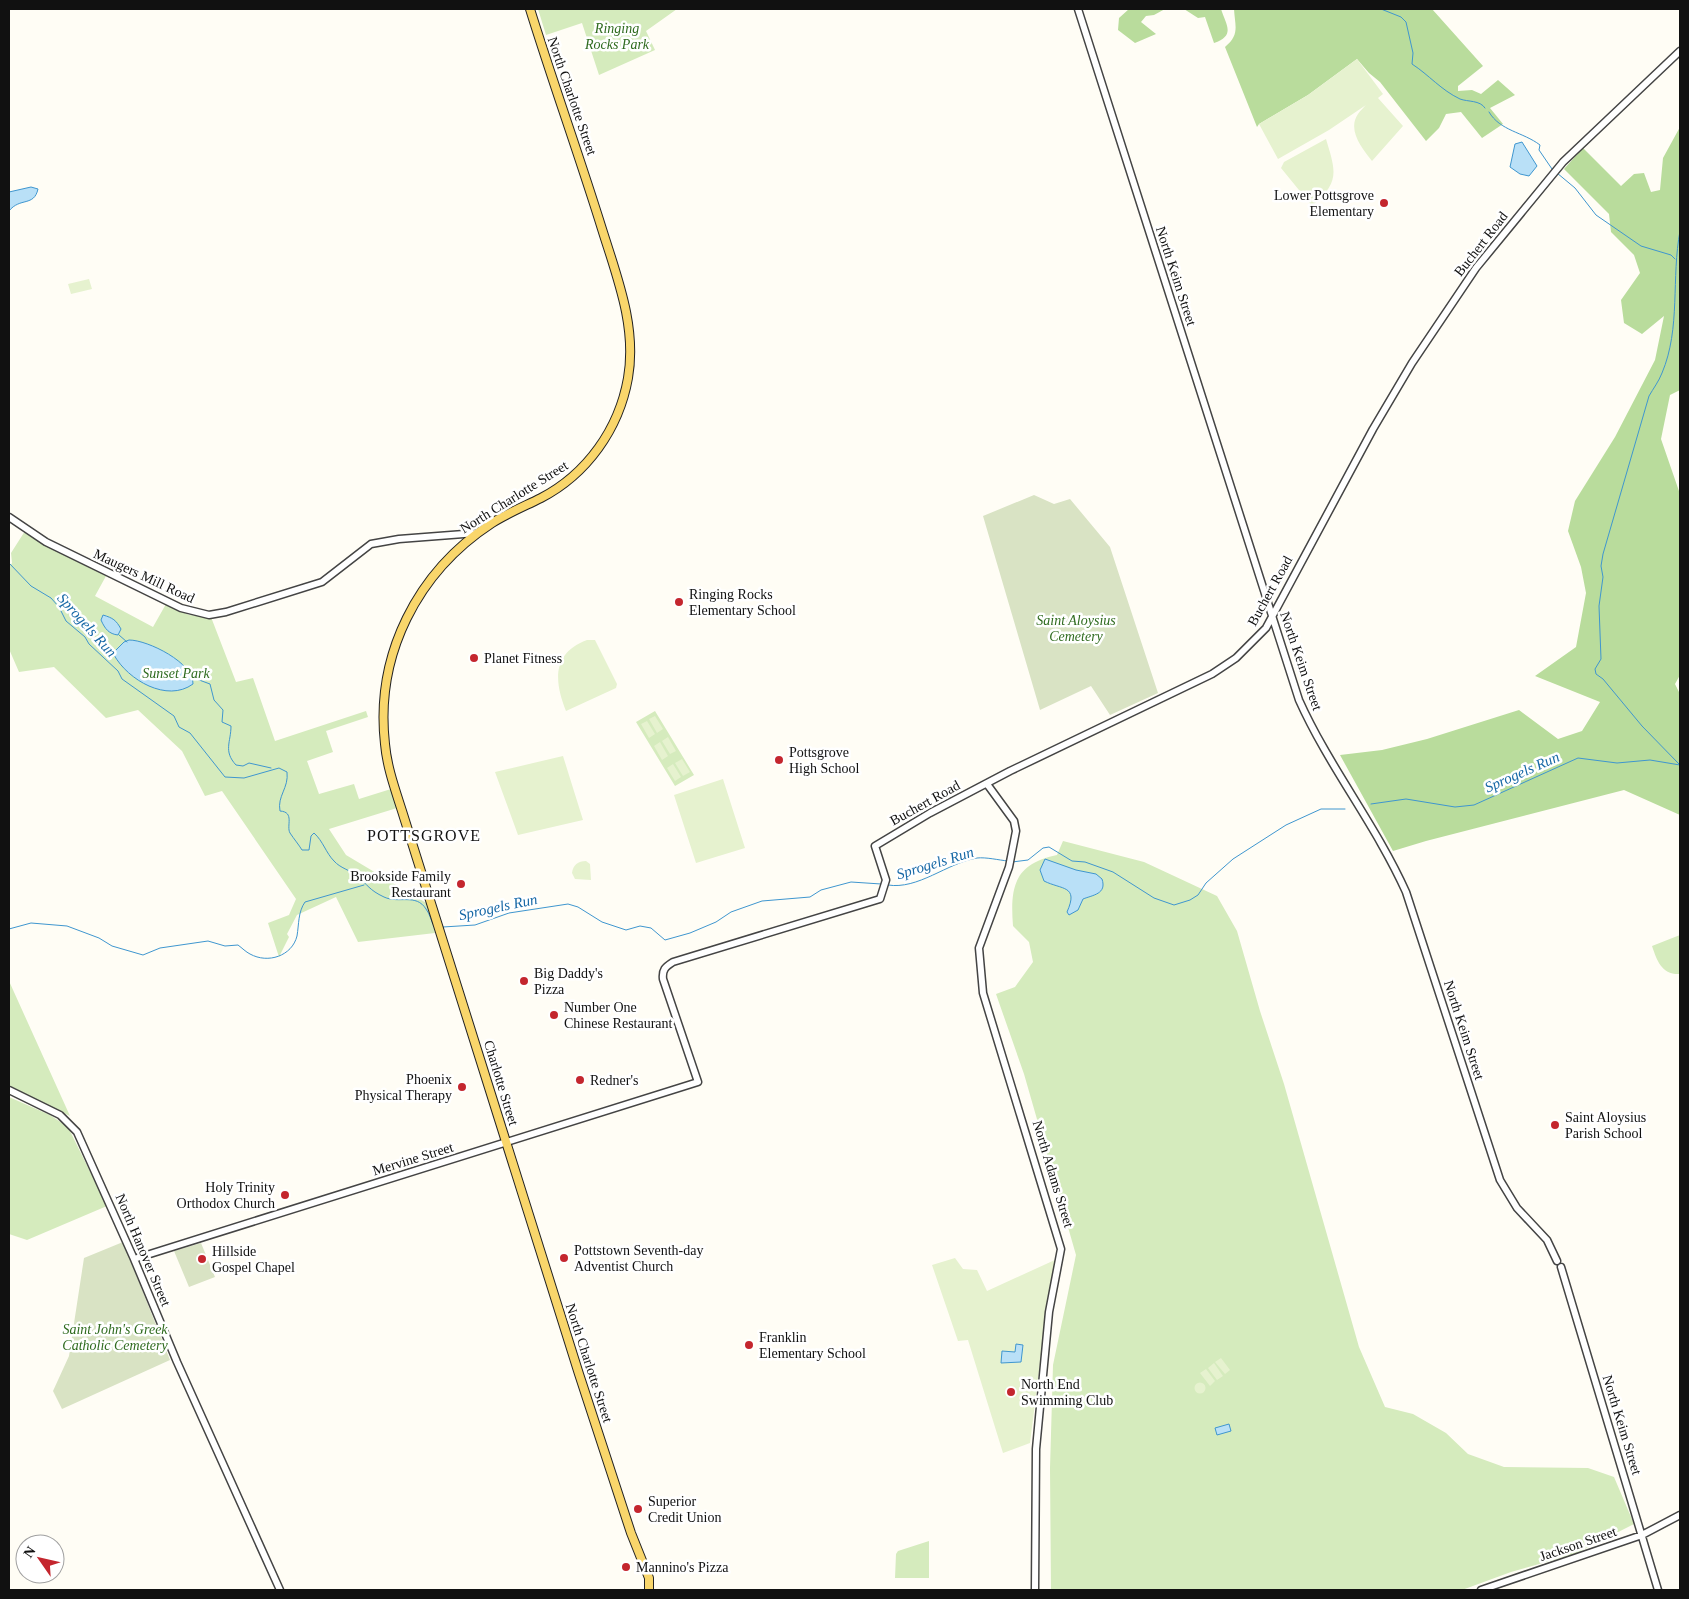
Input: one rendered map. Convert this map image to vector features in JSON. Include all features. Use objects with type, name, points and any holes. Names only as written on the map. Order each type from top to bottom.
[{"type":"main road","name":"North Charlotte Street","points":[[472,1030],[388,762],[384,730],[385,693],[390,662],[398,636],[417,598],[447,559],[477,533],[553,491],[590,459],[605,438],[618,413],[628,378],[630,356],[630,339],[619,284],[573,135],[530,9]]},
{"type":"main road","name":"Charlotte Street","points":[[472,1030],[506,1143]]},
{"type":"main road","name":"North Charlotte Street","points":[[506,1143],[579,1374],[648,1578],[648,1590]]},
{"type":"street","name":"North Keim Street","points":[[1078,9],[1295,689],[1307,717],[1406,892],[1500,1180],[1517,1208],[1547,1240],[1559,1264],[1658,1590]]},
{"type":"street","name":"Buchert Road","points":[[698,1082],[676,1021],[662,972],[665,967],[673,962],[869,904],[880,899],[885,885],[875,846],[930,812],[1218,670],[1258,639],[1272,617],[1382,413],[1412,363],[1476,268],[1563,162],[1680,51]]},
{"type":"street","name":"Maugers Mill Road","points":[[9,517],[46,542],[160,599],[194,613],[209,615],[226,612],[322,582],[364,547],[382,541],[477,533]]},
{"type":"street","name":"North Adams Street","points":[[987,784],[1014,822],[1016,831],[1010,867],[979,948],[983,993],[1061,1249],[1048,1315],[1036,1449],[1035,1590]]},
{"type":"street","name":"Mervine Street","points":[[134,1259],[698,1082]]},
{"type":"street","name":"North Hanover Street","points":[[9,1090],[49,1109],[72,1126],[83,1144],[177,1362],[280,1590]]},
{"type":"street","name":"Jackson Street","points":[[1481,1590],[1642,1535],[1680,1515]]},
{"type":"green space","name":"Ringing Rocks Park","points":[[538,9],[677,9],[646,31],[655,50],[599,75],[582,23],[546,35]]},
{"type":"green space","points":[[1129,9],[1165,9],[1154,15],[1146,16],[1141,22],[1156,34],[1135,43],[1118,30],[1119,18]]},
{"type":"green space","points":[[1184,9],[1221,9],[1228,29],[1225,37],[1214,43],[1205,17],[1198,18]]},
{"type":"green space","points":[[1234,9],[1432,9],[1483,66],[1458,86],[1458,91],[1472,90],[1481,94],[1498,80],[1515,95],[1490,108],[1503,124],[1482,138],[1461,112],[1446,114],[1439,128],[1426,141],[1380,82],[1357,59],[1308,95],[1257,127],[1225,47],[1230,43],[1236,30]]},
{"type":"green space","points":[[1357,59],[1383,94],[1378,98],[1403,126],[1372,161],[1357,139],[1354,126],[1358,114],[1366,105],[1329,130],[1278,159],[1259,124],[1308,95]]},
{"type":"green space","points":[[1680,127],[1680,390],[1670,395],[1661,439],[1680,494],[1680,675],[1675,684],[1680,694],[1680,815],[1624,790],[1393,851],[1340,755],[1382,750],[1427,739],[1519,710],[1558,739],[1582,731],[1600,702],[1535,676],[1576,647],[1586,593],[1581,567],[1568,531],[1575,501],[1615,437],[1655,360],[1664,316],[1642,334],[1624,323],[1621,300],[1640,273],[1634,255],[1611,232],[1609,214],[1564,169],[1583,148],[1621,186],[1634,174],[1644,173],[1651,192],[1660,190],[1663,158]]},
{"type":"green space","points":[[1326,139],[1332,160],[1333,176],[1327,190],[1312,206],[1281,168],[1284,162]]},
{"type":"green space","points":[[89,279],[92,289],[71,294],[68,284]]},
{"type":"green space","name":"Saint Aloysius Cemetery","points":[[1034,495],[1054,504],[1070,499],[1110,547],[1158,693],[1110,715],[1091,686],[1040,710],[983,516]]},
{"type":"green space","name":"Sunset Park","points":[[25,531],[46,545],[106,576],[95,596],[153,627],[166,604],[189,615],[211,617],[236,682],[253,678],[275,741],[366,711],[368,717],[326,731],[333,752],[307,761],[319,794],[354,784],[359,799],[391,789],[397,808],[329,829],[346,855],[428,904],[435,933],[358,942],[336,897],[297,915],[287,934],[289,937],[279,957],[268,923],[289,915],[296,899],[222,791],[205,796],[182,751],[138,710],[106,718],[54,667],[19,672],[9,649],[9,567],[12,563],[11,553]]},
{"type":"green space","points":[[587,640],[595,640],[617,684],[616,688],[566,711],[559,689],[559,669],[567,652]]},
{"type":"green space","points":[[655,711],[694,775],[675,786],[636,722]]},
{"type":"green space","points":[[655,716],[663,729],[657,733],[649,719]]},
{"type":"green space","points":[[647,721],[655,734],[649,738],[641,724]]},
{"type":"green space","points":[[668,737],[676,751],[670,754],[662,741]]},
{"type":"green space","points":[[660,742],[668,756],[662,760],[654,746]]},
{"type":"green space","points":[[563,756],[583,820],[518,835],[495,772]]},
{"type":"green space","points":[[682,759],[690,772],[683,776],[675,763]]},
{"type":"green space","points":[[673,764],[681,777],[675,781],[667,768]]},
{"type":"green space","points":[[723,779],[745,848],[696,863],[674,795]]},
{"type":"green space","points":[[1063,841],[1144,862],[1217,896],[1237,931],[1260,1011],[1284,1084],[1359,1347],[1385,1407],[1413,1414],[1446,1433],[1468,1454],[1504,1467],[1588,1468],[1614,1477],[1634,1524],[1575,1554],[1511,1572],[1462,1590],[1051,1590],[1050,1468],[1053,1365],[1076,1255],[1024,1074],[996,994],[1015,987],[1033,962],[1029,942],[1013,926],[1014,889],[1018,879],[1023,871],[1032,864],[1057,855]]},
{"type":"green space","points":[[586,861],[590,864],[591,880],[575,879],[572,873],[573,868],[578,863]]},
{"type":"green space","points":[[1680,935],[1680,974],[1674,974],[1661,966],[1652,946]]},
{"type":"green space","points":[[9,981],[70,1116],[9,1087]]},
{"type":"green space","points":[[9,1097],[50,1115],[68,1127],[107,1206],[27,1240],[9,1234]]},
{"type":"green space","name":"Saint John's Greek Catholic Cemetery","points":[[123,1242],[170,1360],[62,1409],[53,1391],[69,1356],[84,1258]]},
{"type":"green space","points":[[201,1243],[215,1277],[189,1287],[174,1251]]},
{"type":"green space","name":"North End Swimming Club","points":[[955,1258],[963,1269],[977,1270],[987,1291],[1057,1259],[1049,1292],[1030,1443],[1003,1453],[968,1340],[958,1341],[932,1265]]},
{"type":"green space","points":[[1221,1358],[1230,1370],[1225,1374],[1215,1362]]},
{"type":"green space","points":[[1214,1363],[1223,1376],[1217,1380],[1208,1368]]},
{"type":"green space","points":[[1206,1369],[1215,1381],[1210,1386],[1200,1373]]},
{"type":"green space","points":[[1200,1382],[1206,1388],[1200,1394],[1194,1388]]},
{"type":"green space","points":[[929,1541],[929,1578],[895,1578],[896,1554],[898,1551]]},
{"type":"water","points":[[1522,142],[1537,166],[1529,176],[1520,174],[1510,167],[1515,144]]},
{"type":"water","points":[[31,187],[38,189],[36,195],[9,211],[9,192]]},
{"type":"water","points":[[103,615],[112,618],[117,623],[121,629],[118,635],[112,634],[106,628],[101,620]]},
{"type":"water","points":[[129,640],[147,644],[168,654],[186,668],[193,684],[183,689],[172,691],[160,690],[138,680],[120,664],[114,655],[114,652],[124,642]]},
{"type":"water","points":[[1045,859],[1076,870],[1096,874],[1102,879],[1103,888],[1095,895],[1083,899],[1078,910],[1069,915],[1067,912],[1071,897],[1070,893],[1044,881],[1040,870]]},
{"type":"water","points":[[1016,1344],[1023,1345],[1021,1362],[1001,1363],[1002,1351],[1015,1352]]},
{"type":"water","points":[[1229,1424],[1231,1431],[1217,1435],[1215,1428]]},
{"type":"waterway","points":[[1381,9],[1401,17],[1406,22],[1413,53],[1412,64],[1453,95],[1460,99],[1483,105],[1485,108]]},
{"type":"waterway","points":[[1489,112],[1505,127],[1540,145],[1539,150],[1552,169]]},
{"type":"waterway","points":[[1557,173],[1575,188],[1596,215],[1641,246],[1671,255],[1675,259]]},
{"type":"waterway","points":[[1679,764],[1642,726],[1603,679],[1596,674],[1595,669],[1601,659],[1599,606],[1603,577],[1601,566],[1603,554],[1649,396],[1661,376],[1668,356],[1674,321],[1677,249],[1680,231]]},
{"type":"waterway","name":"Sprogels Run","points":[[9,563],[31,586],[51,598],[59,607],[66,621],[85,637],[89,644],[118,671],[122,679],[174,716],[179,727],[190,733],[225,777],[244,778],[279,768],[287,772],[286,783],[280,801],[280,811],[285,812],[289,817],[290,833],[302,850],[309,850],[311,836],[314,833],[336,863],[384,897],[395,900],[412,900],[422,904],[434,926]]},
{"type":"waterway","points":[[119,635],[127,642]]},
{"type":"waterway","points":[[191,677],[210,684],[214,700],[223,710],[222,722],[231,726],[229,751],[236,765],[243,766],[249,763],[271,768]]},
{"type":"waterway","name":"Sprogels Run","points":[[1371,804],[1406,799],[1455,807],[1474,805],[1578,758],[1617,763],[1650,760],[1680,765]]},
{"type":"waterway","name":"Sprogels Run","points":[[1012,862],[1028,860],[1043,848],[1049,847],[1072,861],[1085,862],[1113,872],[1154,898],[1174,905],[1190,900],[1198,895],[1206,883],[1233,859],[1286,825],[1321,809],[1345,809]]},
{"type":"waterway","name":"Sprogels Run","points":[[888,885],[910,884],[977,858],[1008,861]]},
{"type":"waterway","name":"Sprogels Run","points":[[443,927],[475,925],[509,913],[568,904],[578,907],[602,922],[626,930],[640,926],[651,928],[665,940],[690,933],[716,922],[731,912],[762,901],[810,897],[821,890],[851,882],[881,884]]},
{"type":"waterway","points":[[9,929],[31,923],[67,926],[99,938],[112,946],[143,955],[160,948],[208,941],[225,946],[238,945],[257,957],[271,958],[285,953],[294,943],[297,936],[300,914],[305,902],[364,885]]},
{"type":"place","name":"Lower Pottsgrove Elementary","points":[[1384,203]]},
{"type":"place","name":"Ringing Rocks Elementary School","points":[[679,602]]},
{"type":"place","name":"Planet Fitness","points":[[474,658]]},
{"type":"place","name":"Pottsgrove High School","points":[[779,760]]},
{"type":"place","name":"Brookside Family Restaurant","points":[[461,884]]},
{"type":"place","name":"Big Daddy's Pizza","points":[[524,981]]},
{"type":"place","name":"Number One Chinese Restaurant","points":[[554,1015]]},
{"type":"place","name":"Redner's","points":[[580,1080]]},
{"type":"place","name":"Phoenix Physical Therapy","points":[[462,1087]]},
{"type":"place","name":"Saint Aloysius Parish School","points":[[1555,1125]]},
{"type":"place","name":"Holy Trinity Orthodox Church","points":[[285,1195]]},
{"type":"place","name":"Pottstown Seventh-day Adventist Church","points":[[564,1258]]},
{"type":"place","name":"Hillside Gospel Chapel","points":[[202,1259]]},
{"type":"place","name":"Franklin Elementary School","points":[[749,1345]]},
{"type":"place","name":"North End Swimming Club","points":[[1011,1392]]},
{"type":"place","name":"Superior Credit Union","points":[[638,1509]]},
{"type":"place","name":"Mannino's Pizza","points":[[626,1567]]},
{"type":"district","name":"POTTSGROVE","points":[[424,835]]}]
